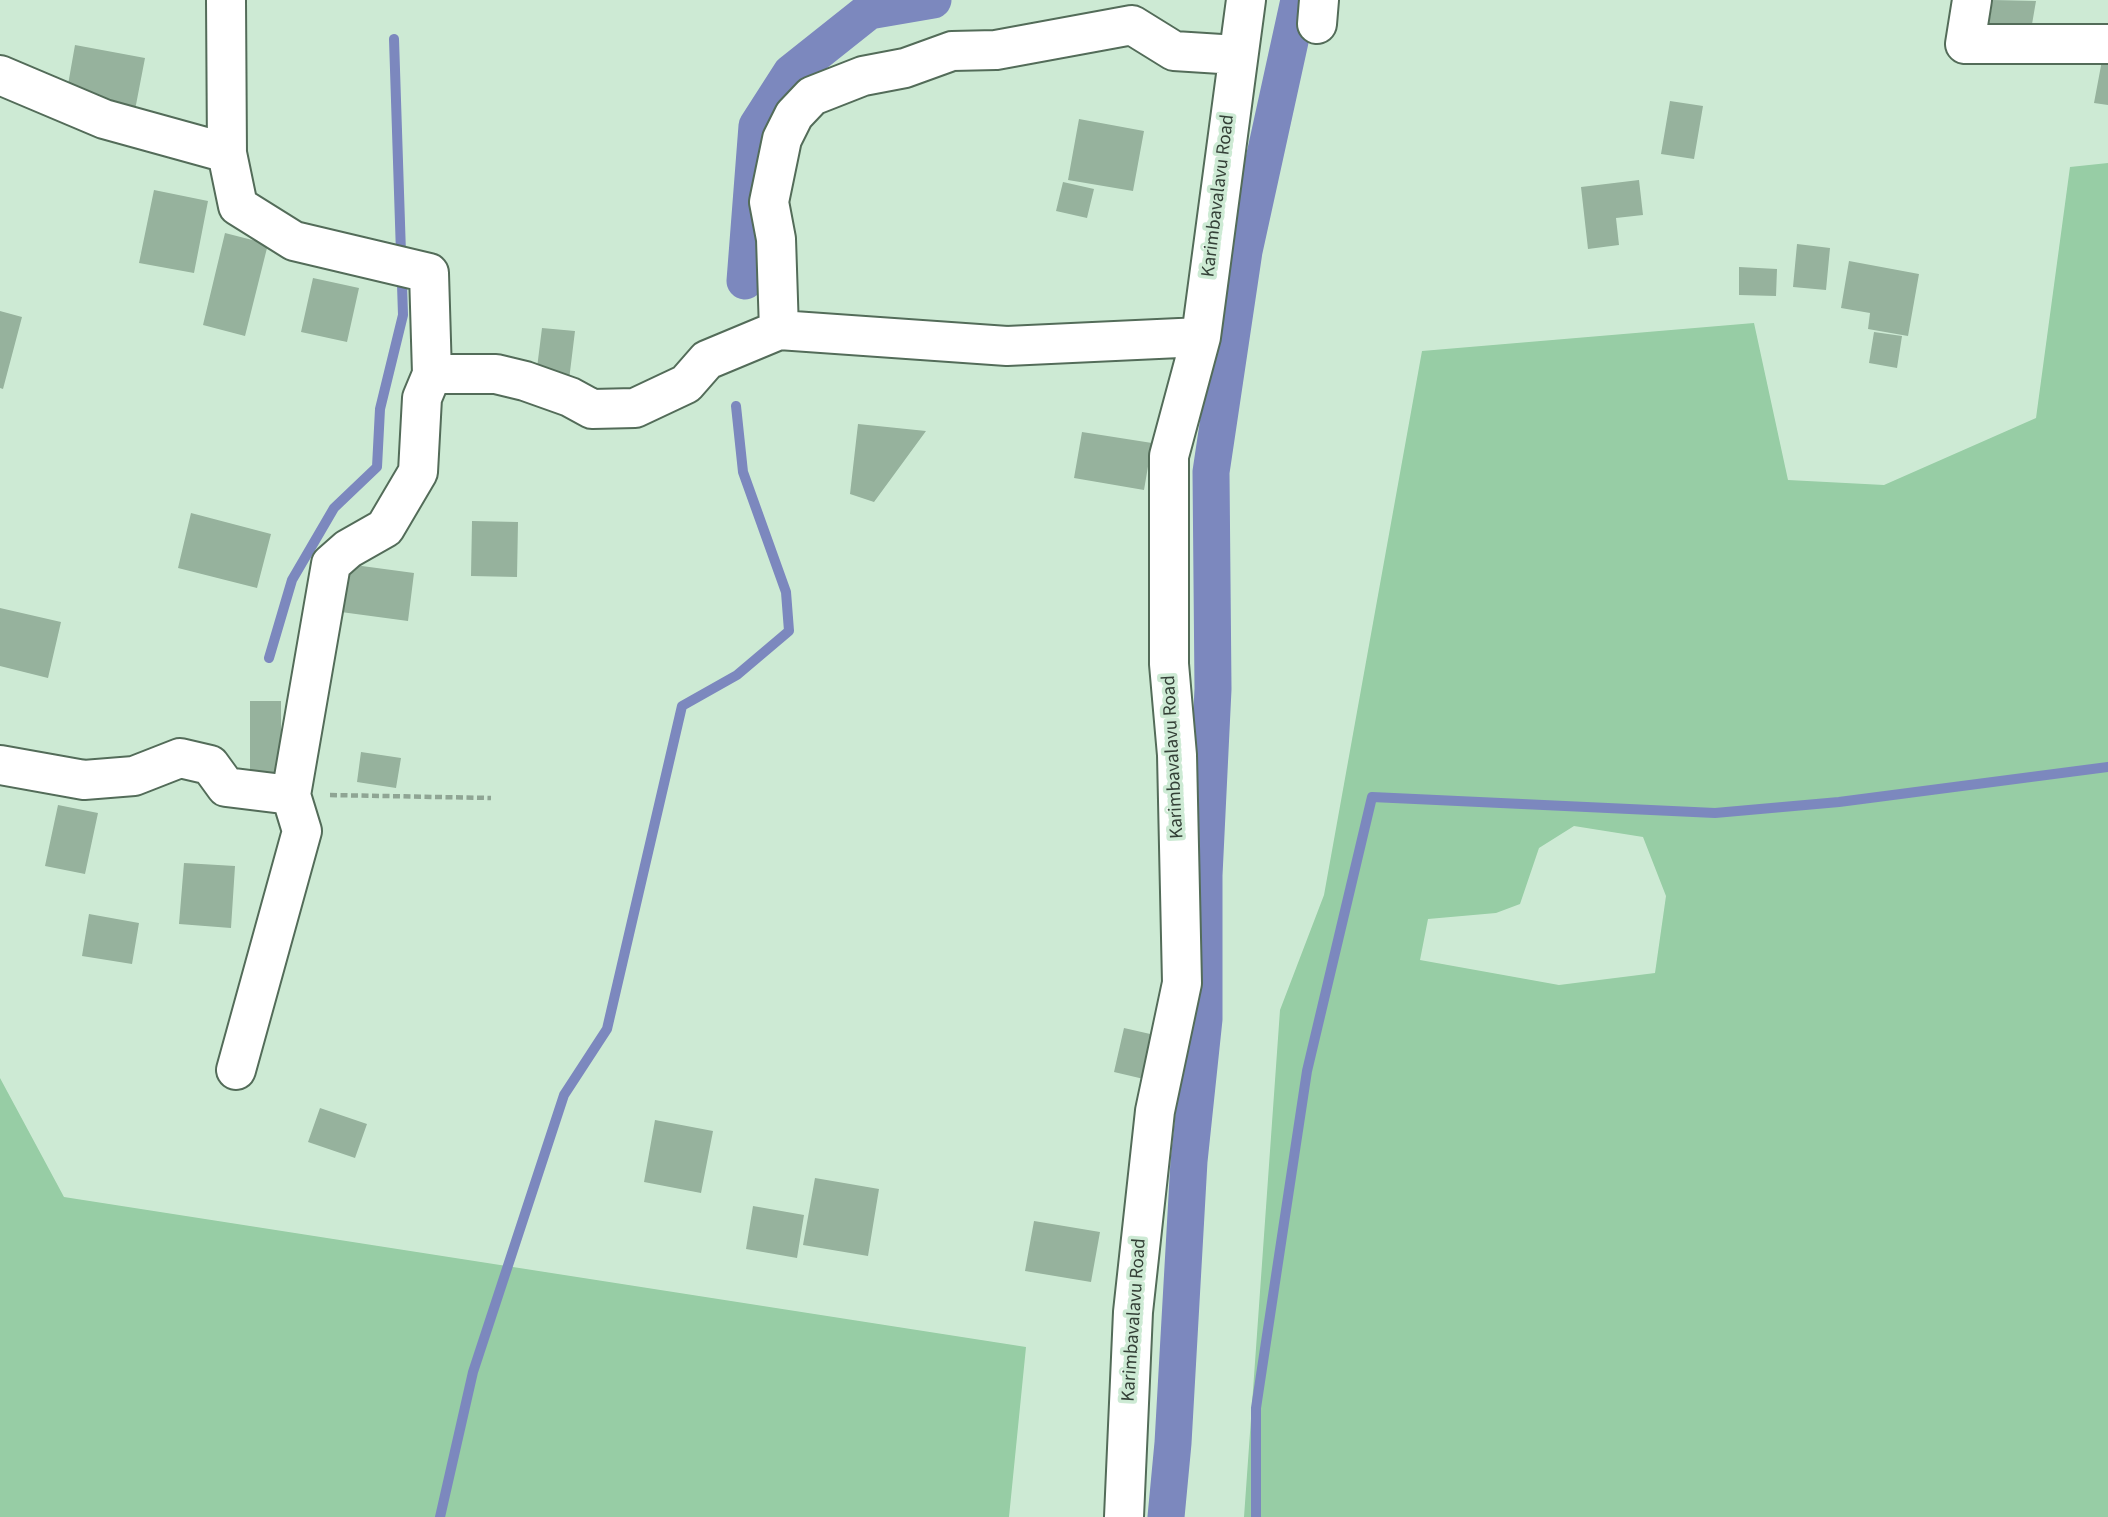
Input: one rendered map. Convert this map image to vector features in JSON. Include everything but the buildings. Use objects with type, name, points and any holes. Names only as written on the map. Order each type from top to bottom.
[{"type":"street","points":[[226,0],[227,153],[238,206],[294,241],[429,273],[432,374],[422,398],[418,472],[385,528],[348,549],[331,564],[291,794],[302,831],[236,1070]]},
{"type":"street","name":"Karimbavalavu Road","points":[[1124,1517],[1133,1312],[1153,1124],[1182,983],[1177,755],[1169,664],[1169,456],[1201,337],[1246,0]]},
{"type":"street","points":[[1972,0],[1965,44],[2108,44]]},
{"type":"street","points":[[779,330],[779,274],[769,202],[782,139],[794,115],[812,96],[863,76],[905,68],[952,51],[996,50],[1132,25],[1174,51],[1237,55]]},
{"type":"street","points":[[0,75],[104,119],[227,153]]},
{"type":"street","points":[[432,374],[496,374],[570,397],[592,409],[635,408],[685,384],[707,360],[779,330],[1007,346],[1201,337]]},
{"type":"street","points":[[0,765],[84,780],[134,776],[180,758],[210,765],[226,787],[291,794]]},
{"type":"path","points":[[291,794],[491,798]]},
{"type":"green space","points":[[2108,163],[2108,1517],[1244,1517],[1280,1010],[1324,895],[1422,351],[1754,323],[1788,480],[1884,485],[2036,418],[2070,167]],"holes":[[[1574,826],[1643,837],[1666,896],[1655,973],[1559,985],[1420,960],[1428,919],[1496,913],[1520,904],[1539,848]]]},
{"type":"green space","points":[[0,1078],[64,1197],[1026,1347],[1009,1517],[0,1517]]},
{"type":"waterway","points":[[745,281],[757,126],[791,73],[869,11],[933,0]]},
{"type":"waterway","points":[[1166,1517],[1173,1443],[1189,1161],[1204,1019],[1204,875],[1213,689],[1211,472],[1244,251],[1299,0]]},
{"type":"waterway","points":[[269,658],[292,580],[334,508],[377,467],[380,409],[403,315],[394,39]]},
{"type":"waterway","points":[[440,1517],[473,1372],[564,1095],[607,1029],[682,706],[737,675],[789,631],[786,592],[743,472],[736,406]]},
{"type":"waterway","points":[[1256,1517],[1256,1408],[1307,1071],[1372,797],[1715,813],[1839,802],[2108,767]]}]
